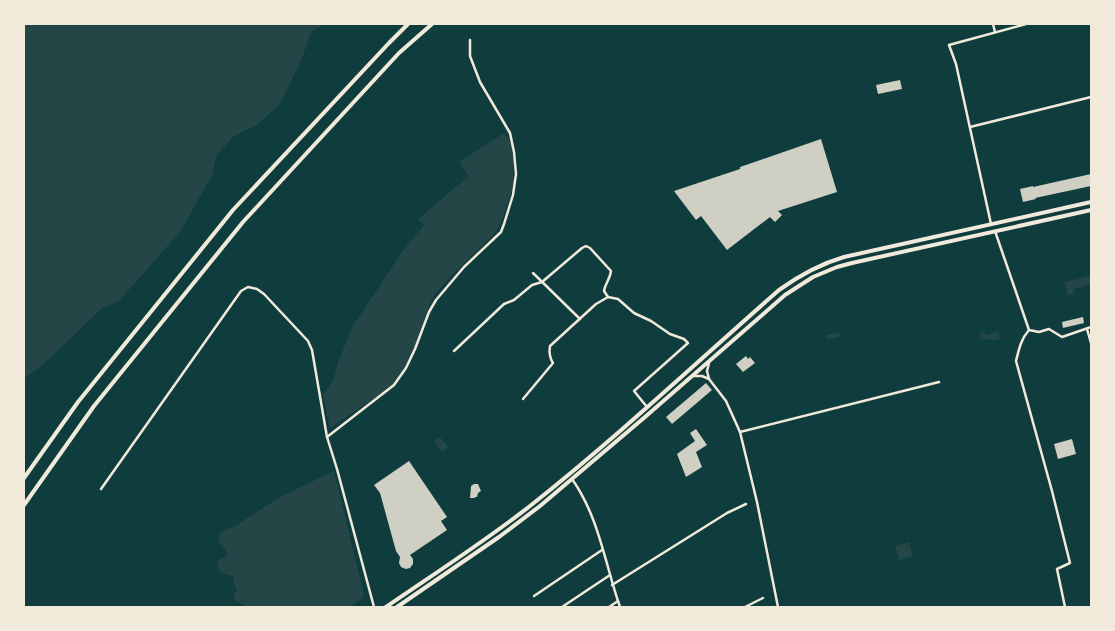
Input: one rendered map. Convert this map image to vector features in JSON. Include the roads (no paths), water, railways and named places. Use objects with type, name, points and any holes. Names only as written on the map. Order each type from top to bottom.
[{"type":"main road","points":[[24,478],[78,402],[233,210],[388,43],[408,24]]},
{"type":"main road","points":[[24,504],[94,406],[243,222],[399,54],[432,24]]},
{"type":"main road","points":[[386,607],[496,532],[529,507],[569,475],[779,290],[810,270],[844,257],[1091,202]]},
{"type":"main road","points":[[397,607],[499,537],[540,506],[785,295],[818,275],[852,263],[995,230],[1091,210]]},
{"type":"street","points":[[994,24],[995,32]]},
{"type":"street","points":[[991,225],[956,64],[949,45],[1026,24]]},
{"type":"street","points":[[327,437],[397,381],[409,362],[429,312],[436,300],[464,267],[501,232],[504,224],[513,195],[516,174],[514,152],[510,133],[480,82],[470,56],[470,40]]},
{"type":"street","points":[[970,127],[1091,97]]},
{"type":"street","points":[[995,230],[1029,330]]},
{"type":"street","points":[[454,351],[504,304],[514,300],[532,285],[542,282],[586,246],[590,248],[610,271],[610,276],[604,291],[608,296],[618,300],[634,313],[651,321],[670,334],[684,339],[688,343],[634,391],[647,406]]},
{"type":"street","points":[[533,272],[580,319]]},
{"type":"street","points":[[101,489],[244,288],[251,287],[257,289],[264,294],[308,341],[312,350],[327,437],[374,607]]},
{"type":"street","points":[[522,399],[553,363],[550,359],[550,346],[596,304],[608,296]]},
{"type":"street","points":[[1029,330],[1039,332],[1049,329],[1062,337],[1091,327]]},
{"type":"street","points":[[1088,329],[1091,343]]},
{"type":"street","points":[[1029,330],[1024,336],[1019,347],[1016,362],[1052,491],[1070,563],[1057,569],[1065,607]]},
{"type":"street","points":[[709,361],[707,371],[710,379],[726,401],[740,432],[757,502],[778,607]]},
{"type":"street","points":[[692,376],[702,376],[710,379]]},
{"type":"street","points":[[740,432],[939,382]]},
{"type":"street","points":[[572,479],[587,505],[594,521],[612,585],[620,607]]},
{"type":"street","points":[[612,585],[727,513],[746,504]]},
{"type":"street","points":[[534,596],[602,550]]},
{"type":"street","points":[[562,607],[610,575]]},
{"type":"street","points":[[745,607],[763,598]]},
{"type":"street","points":[[609,607],[618,601]]}]
